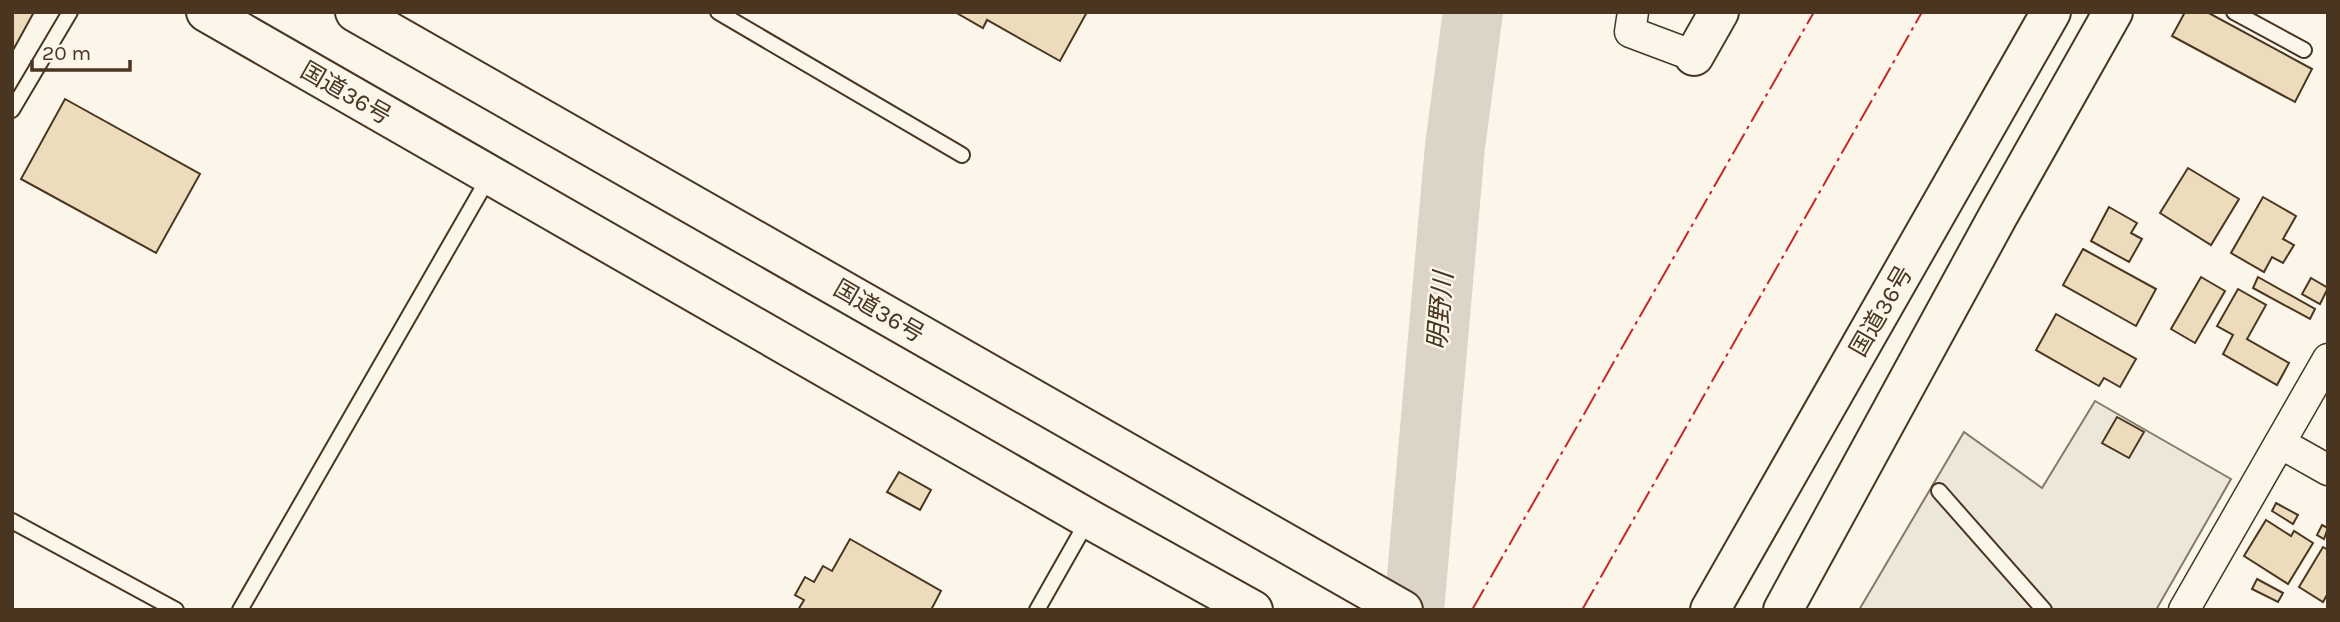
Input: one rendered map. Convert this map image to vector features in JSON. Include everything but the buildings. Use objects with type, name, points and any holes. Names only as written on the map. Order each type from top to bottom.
[{"type":"main road","name":"国道36号","points":[[206,12],[1089,519],[1253,610]]},
{"type":"main road","name":"国道36号","points":[[355,12],[1395,605]]},
{"type":"main road","points":[[1694,56],[1719,12]]},
{"type":"main road","name":"国道36号","points":[[1710,610],[2051,12]]},
{"type":"main road","points":[[1783,610],[2113,12]]},
{"type":"street","points":[[1633,12],[1630,32],[1694,56]]},
{"type":"street","points":[[2184,610],[2328,359]]},
{"type":"street","points":[[2280,443],[2328,470]]},
{"type":"lane","points":[[12,110],[70,12]]},
{"type":"lane","points":[[718,12],[962,155]]},
{"type":"lane","points":[[2234,12],[2304,50]]},
{"type":"lane","points":[[240,610],[491,176]]},
{"type":"lane","points":[[1939,491],[2044,610]]},
{"type":"lane","points":[[1037,610],[1089,519]]},
{"type":"lane","points":[[12,521],[176,610]]},
{"type":"shaded area","points":[[2095,401],[2231,479],[2156,610],[1859,610],[1964,432],[2042,488]]},
{"type":"waterway","name":"明野川","points":[[1414,610],[1455,146],[1473,12]]},
{"type":"power","points":[[1472,610],[1814,12]]},
{"type":"power","points":[[1582,610],[1922,12]]}]
